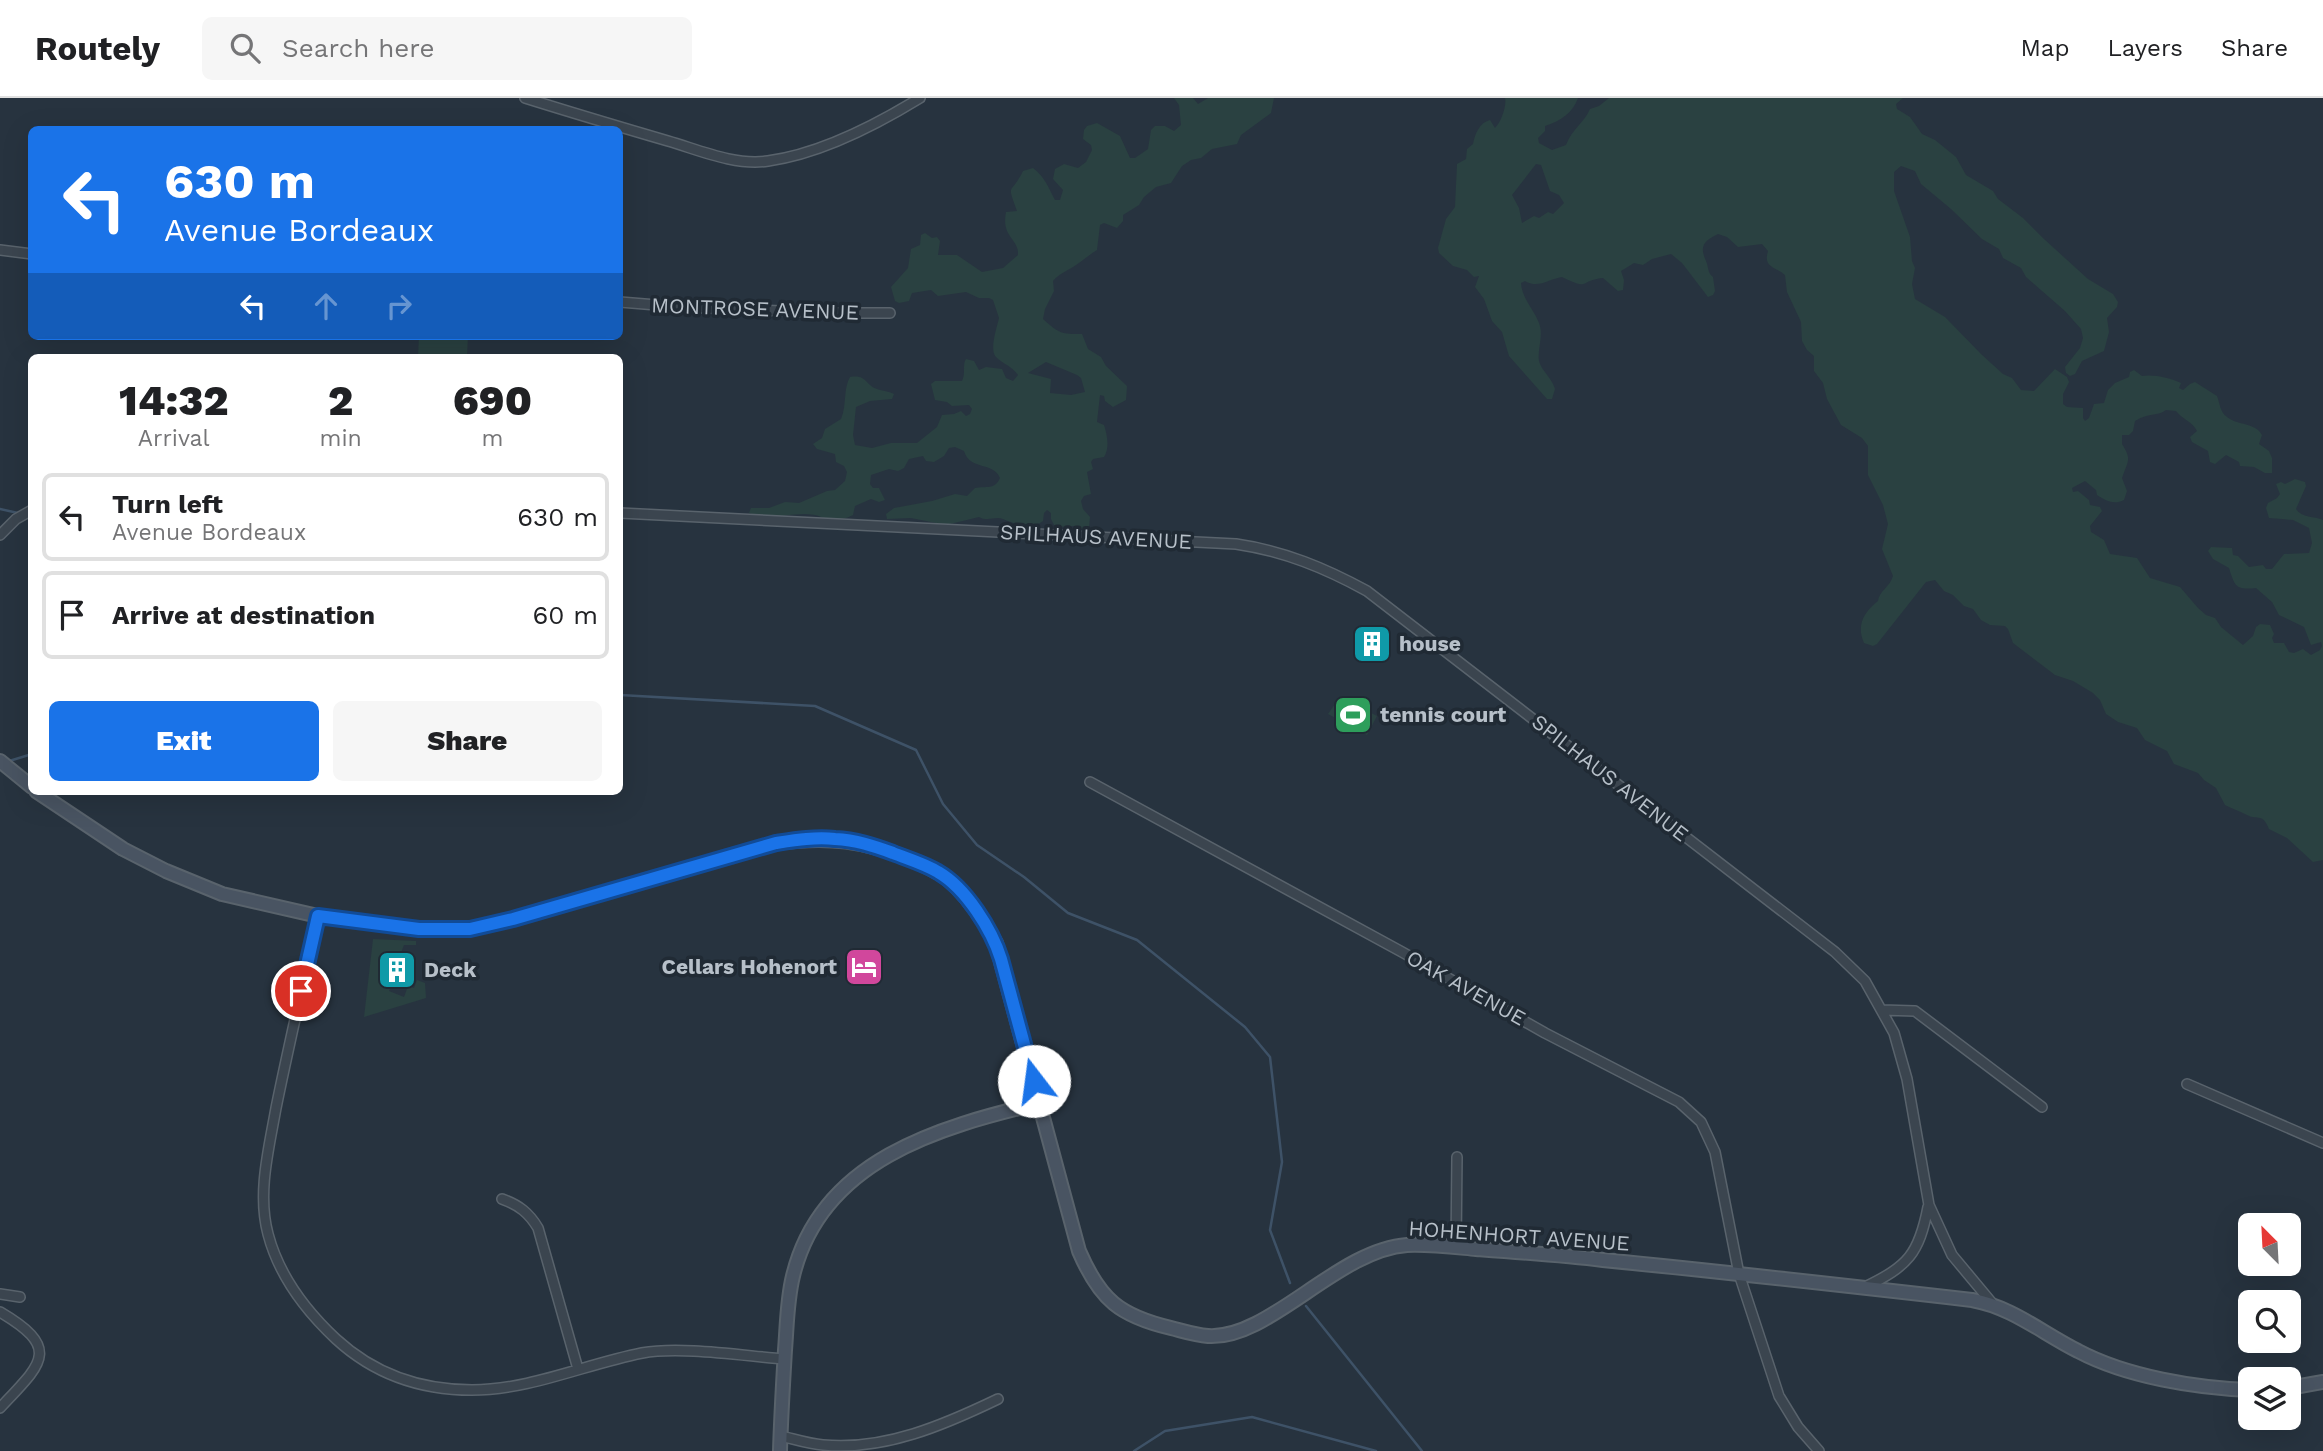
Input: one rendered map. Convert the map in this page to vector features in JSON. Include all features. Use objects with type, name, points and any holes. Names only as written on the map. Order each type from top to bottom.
[{"type":"street","points":[[525,98],[605,126]]},
{"type":"street","points":[[623,131],[737,160],[767,161],[848,136],[920,98]]},
{"type":"street","points":[[0,250],[28,254]]},
{"type":"street","name":"MONTROSE AVENUE","points":[[623,302],[681,307],[890,313]]},
{"type":"street","points":[[0,535],[16,519],[28,512]]},
{"type":"street","name":"SPILHAUS AVENUE","points":[[623,513],[1236,544],[1283,554],[1329,570],[1367,591],[1835,951],[1865,981],[1894,1033],[1908,1079],[1929,1205],[1952,1255],[1992,1303]]},
{"type":"street","points":[[3,764],[28,784]]},
{"type":"street","name":"OAK AVENUE","points":[[1090,782],[1545,1033],[1679,1102],[1701,1122],[1714,1152],[1739,1274],[1779,1396],[1797,1427],[1819,1451]]},
{"type":"street","name":"HOHENHORT AVENUE","points":[[42,795],[123,849],[166,871],[222,894],[318,916],[419,929],[470,929],[513,919],[776,843],[808,838],[867,844],[939,873],[953,883],[980,916],[996,943],[1079,1251],[1090,1278],[1104,1296],[1122,1310],[1149,1323],[1205,1336],[1220,1336],[1239,1331],[1259,1322],[1331,1275],[1371,1254],[1405,1245],[1565,1256],[1992,1303]]},
{"type":"street","points":[[318,916],[267,1163],[264,1209],[268,1234],[281,1270],[298,1299],[320,1325],[345,1348],[374,1367],[405,1381],[437,1389],[512,1387],[644,1353],[670,1350],[785,1359]]},
{"type":"street","points":[[1882,1010],[1915,1012],[2042,1107]]},
{"type":"street","points":[[2187,1084],[2323,1143]]},
{"type":"street","points":[[780,1451],[788,1309],[793,1275],[817,1222],[864,1169],[893,1151],[968,1121],[1040,1103]]},
{"type":"street","points":[[1456,1248],[1457,1157]]},
{"type":"street","points":[[502,1199],[514,1203],[530,1215],[537,1228],[578,1369]]},
{"type":"street","name":"SPILHAUS AVENUE","points":[[1863,1288],[1901,1266],[1915,1252],[1922,1236],[1929,1205]]},
{"type":"street","points":[[0,1294],[19,1297]]},
{"type":"street","points":[[1992,1303],[2099,1361],[2193,1385],[2238,1389]]},
{"type":"street","points":[[0,1312],[27,1328],[35,1337],[39,1352],[35,1369],[0,1408]]},
{"type":"street","points":[[2301,1386],[2323,1382]]},
{"type":"street","points":[[780,1436],[822,1446],[862,1445],[906,1436],[957,1419],[998,1399]]},
{"type":"green space","points":[[1174,98],[1193,98],[1198,104],[1208,98],[1274,98],[1271,113],[1241,135],[1237,144],[1212,149],[1201,158],[1182,166],[1171,183],[1156,187],[1139,205],[1123,215],[1123,221],[1117,228],[1104,223],[1100,225],[1097,250],[1053,281],[1054,291],[1043,319],[1061,332],[1082,334],[1088,349],[1101,357],[1106,366],[1127,386],[1126,400],[1113,407],[1100,395],[1097,422],[1104,425],[1107,445],[1104,457],[1093,459],[1093,469],[1087,472],[1091,494],[1084,496],[1081,501],[1083,509],[1090,517],[1089,528],[1084,530],[1075,526],[1055,527],[1051,513],[1047,510],[1043,521],[1028,526],[1000,518],[979,517],[946,525],[911,518],[887,519],[886,514],[894,508],[955,494],[967,496],[975,488],[990,487],[998,482],[1000,478],[997,473],[971,461],[964,451],[955,447],[949,448],[944,456],[934,462],[926,461],[923,456],[909,459],[904,468],[898,471],[889,469],[871,475],[870,484],[873,488],[879,488],[885,500],[879,502],[871,499],[855,506],[853,515],[845,518],[829,520],[807,514],[766,517],[749,513],[751,508],[769,508],[785,502],[799,503],[835,490],[845,481],[847,472],[844,466],[836,462],[835,454],[817,449],[813,444],[822,438],[825,429],[841,419],[850,377],[863,378],[873,387],[894,394],[892,399],[870,401],[856,407],[853,435],[855,445],[872,448],[891,443],[917,443],[937,427],[942,415],[961,411],[966,416],[970,414],[972,409],[969,405],[952,406],[947,402],[935,400],[931,384],[935,381],[962,381],[966,359],[974,361],[979,370],[986,367],[1002,369],[1006,378],[1013,381],[1018,375],[994,354],[994,338],[999,318],[993,300],[966,292],[938,296],[931,290],[912,293],[909,301],[895,301],[891,287],[908,268],[911,249],[920,245],[921,235],[925,233],[932,238],[937,237],[940,241],[938,255],[957,255],[982,272],[1003,268],[1018,255],[1018,249],[1008,233],[1005,221],[1006,212],[1017,211],[1011,189],[1023,171],[1033,168],[1037,171],[1055,200],[1060,200],[1063,190],[1053,179],[1055,169],[1064,164],[1078,168],[1086,162],[1092,150],[1091,145],[1083,139],[1087,126],[1097,123],[1120,136],[1130,158],[1135,158],[1148,149],[1151,130],[1155,126],[1165,126],[1174,131],[1181,125],[1179,105]],"holes":[[[1046,362],[1081,378],[1085,392],[1071,395],[1050,393],[1051,379],[1028,373]]]},
{"type":"green space","points":[[1505,98],[1578,98],[1561,119],[1545,126],[1545,131],[1538,138],[1539,143],[1552,150],[1566,145],[1590,109],[1609,98],[1903,98],[1896,104],[1897,109],[1910,117],[1922,134],[1935,140],[1956,157],[1966,175],[1993,191],[1998,199],[2023,218],[2088,279],[2113,294],[2118,302],[2107,318],[2109,332],[2104,351],[2082,361],[2075,374],[2070,376],[2065,367],[2080,348],[2083,338],[2081,329],[2026,277],[2021,268],[2003,258],[1999,249],[1982,239],[1921,184],[1915,171],[1901,166],[1894,172],[1894,191],[1910,237],[1915,268],[1912,284],[1915,299],[1945,317],[1981,354],[2003,374],[2012,378],[2021,390],[2034,391],[2055,369],[2067,377],[2069,382],[2063,394],[2063,404],[2067,407],[2083,408],[2085,421],[2089,418],[2094,404],[2104,403],[2108,390],[2115,383],[2129,377],[2134,370],[2142,376],[2157,376],[2177,381],[2181,383],[2179,388],[2183,390],[2195,382],[2217,396],[2227,417],[2255,428],[2262,435],[2259,444],[2269,451],[2272,473],[2240,466],[2239,462],[2226,455],[2215,464],[2210,462],[2208,451],[2192,442],[2190,437],[2197,431],[2195,428],[2176,411],[2166,410],[2135,421],[2133,431],[2129,435],[2122,435],[2122,444],[2128,457],[2122,478],[2127,491],[2124,500],[2113,502],[2104,499],[2085,481],[2072,488],[2073,492],[2078,491],[2089,500],[2090,505],[2100,507],[2102,511],[2090,526],[2091,532],[2104,540],[2110,554],[2137,558],[2150,578],[2180,587],[2198,608],[2215,618],[2221,627],[2243,645],[2253,636],[2260,624],[2270,625],[2274,643],[2284,643],[2289,652],[2303,649],[2311,655],[2320,650],[2321,642],[2311,645],[2304,627],[2279,615],[2272,602],[2256,588],[2237,586],[2229,568],[2213,559],[2208,551],[2211,547],[2232,548],[2233,555],[2238,556],[2249,567],[2263,565],[2266,569],[2272,569],[2284,554],[2309,553],[2312,543],[2309,528],[2293,520],[2269,518],[2266,508],[2268,503],[2280,494],[2276,484],[2285,484],[2295,479],[2305,482],[2306,486],[2296,509],[2305,515],[2323,520],[2323,860],[2313,862],[2287,838],[2269,829],[2262,819],[2225,805],[2216,788],[2198,773],[2174,764],[2167,751],[2145,740],[2137,728],[2118,722],[2106,714],[2100,700],[2093,693],[2073,681],[2055,675],[2013,643],[2005,626],[1990,625],[1981,620],[1973,609],[1964,606],[1953,595],[1944,591],[1935,580],[1926,582],[1877,644],[1873,646],[1864,643],[1861,630],[1863,619],[1893,576],[1882,549],[1888,524],[1883,505],[1868,475],[1868,446],[1862,438],[1841,425],[1827,399],[1823,383],[1814,371],[1814,356],[1802,341],[1801,322],[1787,292],[1785,275],[1769,264],[1768,251],[1762,244],[1738,247],[1727,237],[1718,234],[1709,239],[1703,251],[1713,277],[1715,291],[1708,297],[1682,263],[1671,254],[1652,259],[1643,265],[1634,263],[1621,271],[1623,290],[1618,291],[1603,278],[1584,284],[1562,277],[1539,284],[1525,281],[1521,283],[1540,328],[1539,361],[1555,389],[1552,399],[1547,399],[1509,356],[1502,332],[1492,321],[1484,299],[1475,287],[1479,276],[1474,277],[1467,270],[1453,266],[1439,253],[1438,248],[1446,219],[1455,207],[1457,164],[1466,159],[1467,149],[1473,144],[1480,126],[1490,120],[1495,128],[1497,126]],"holes":[[[1536,164],[1541,165],[1550,191],[1559,195],[1564,203],[1553,214],[1548,212],[1539,218],[1534,216],[1522,223],[1519,208],[1512,195]]]},
{"type":"green space","points":[[419,340],[468,340],[467,354],[418,354]]},
{"type":"green space","name":"tennis court","points":[[1340,697],[1377,716],[1367,735],[1328,714]]},
{"type":"green space","points":[[373,939],[416,941],[416,945],[404,945],[386,979],[393,982],[389,991],[404,997],[408,986],[414,988],[417,980],[425,983],[426,998],[364,1017]]},
{"type":"waterway","points":[[0,509],[18,513]]},
{"type":"waterway","points":[[623,695],[815,706],[916,750],[943,804],[977,845],[1024,877],[1068,913],[1137,940],[1245,1027],[1270,1057],[1282,1162],[1270,1230],[1290,1283]]},
{"type":"waterway","points":[[6,762],[28,755]]},
{"type":"waterway","points":[[1306,1306],[1422,1451]]},
{"type":"waterway","points":[[1134,1451],[1165,1431],[1252,1417],[1376,1451]]},
{"type":"place","name":"house","points":[[1372,644]]},
{"type":"place","name":"tennis court","points":[[1353,715]]},
{"type":"place","name":"Cellars Hohenort","points":[[864,967]]},
{"type":"place","name":"Deck","points":[[397,970]]},
{"type":"route","points":[[301,991],[318,916],[419,929],[470,929],[776,843],[808,838],[835,839],[867,844],[908,858],[953,883],[980,916],[996,943],[1034,1081]]}]
